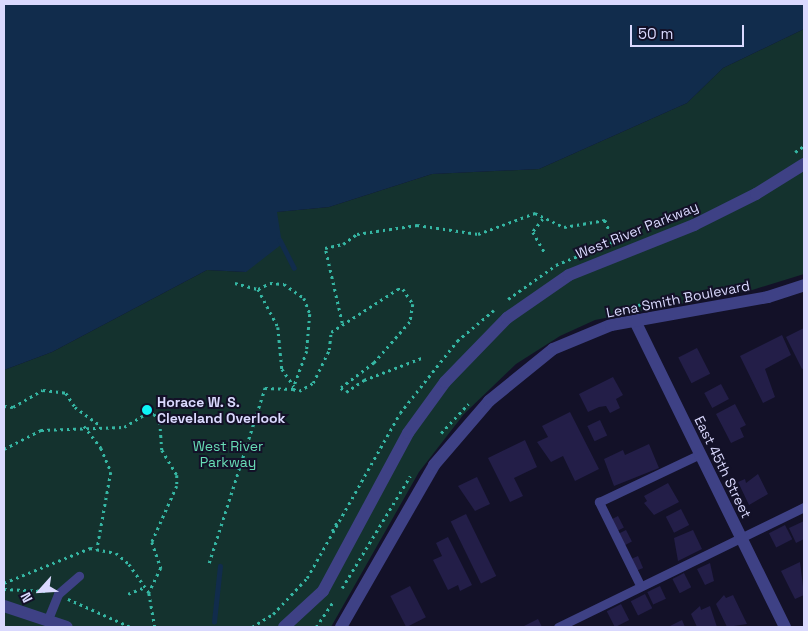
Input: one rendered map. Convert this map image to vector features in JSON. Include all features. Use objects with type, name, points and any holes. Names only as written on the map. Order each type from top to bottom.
[{"type":"street","name":"West River Parkway","points":[[284,627],[323,591],[413,426],[445,382],[507,318],[569,275],[694,225],[756,194],[804,164]]},
{"type":"street","name":"Lena Smith Boulevard","points":[[341,627],[434,465],[489,401],[553,349],[604,327],[768,297],[804,285]]},
{"type":"street","name":"East 45th Street","points":[[635,321],[785,627]]},
{"type":"street","points":[[4,606],[48,618],[68,627]]},
{"type":"lane","points":[[640,585],[599,502],[700,454]]},
{"type":"lane","points":[[558,627],[640,585],[804,507]]},
{"type":"lane","points":[[48,618],[58,594],[79,576]]},
{"type":"path","points":[[342,323],[325,248],[377,229],[389,231],[417,225],[478,234],[535,213],[564,227],[605,220],[608,230]]},
{"type":"path","points":[[544,218],[533,232],[545,253]]},
{"type":"path","points":[[235,283],[258,289],[270,283],[284,284],[304,298],[310,314],[308,343],[293,387]]},
{"type":"path","points":[[258,289],[278,326],[282,369],[293,387],[299,391],[313,383],[329,350],[331,332],[342,323],[398,289],[403,289],[413,304],[410,322],[397,340],[374,363],[345,381],[341,388],[346,392],[364,380],[424,357]]},
{"type":"path","points":[[634,306],[671,301]]},
{"type":"path","points":[[209,563],[265,388],[293,387]]},
{"type":"path","points":[[4,406],[13,408],[43,390],[66,393],[75,407],[100,425]]},
{"type":"path","points":[[439,437],[455,414],[472,400]]},
{"type":"path","points":[[4,449],[42,430],[100,425],[124,427],[146,414],[154,414],[160,422],[162,450],[177,475],[169,509],[152,542],[161,568],[149,593],[155,627]]},
{"type":"path","points":[[84,426],[101,448],[111,472],[97,550]]},
{"type":"path","points":[[340,590],[412,473]]},
{"type":"path","points":[[332,531],[338,520]]},
{"type":"path","points":[[252,627],[273,614],[307,578],[339,525]]},
{"type":"path","points":[[128,594],[145,587]]},
{"type":"path","points":[[316,627],[335,598]]},
{"type":"path","points":[[120,622],[131,627]]},
{"type":"green space","name":"West River Parkway","points":[[804,29],[804,274],[749,291],[595,320],[560,336],[516,364],[464,414],[419,472],[331,627],[4,627],[4,370],[52,352],[207,270],[246,272],[276,212],[329,207],[432,174],[539,169],[687,103],[723,68]]},
{"type":"water","points":[[4,4],[804,4],[804,29],[723,68],[687,103],[539,169],[432,174],[329,207],[277,212],[282,244],[246,272],[207,270],[52,352],[4,370]]},
{"type":"building","points":[[804,328],[804,368],[802,369],[786,337]]},
{"type":"building","points":[[782,335],[791,355],[765,369],[775,397],[763,403],[740,356]]},
{"type":"building","points":[[697,348],[710,374],[691,383],[678,358]]},
{"type":"building","points":[[613,377],[623,395],[616,399],[620,408],[610,413],[606,406],[588,412],[579,394]]},
{"type":"building","points":[[721,384],[729,399],[712,408],[704,393]]},
{"type":"building","points":[[735,404],[746,425],[740,428],[744,437],[731,443],[716,414]]},
{"type":"building","points":[[570,412],[599,469],[575,481],[563,456],[551,462],[537,442],[548,437],[542,426]]},
{"type":"building","points":[[600,420],[607,435],[594,441],[587,426]]},
{"type":"building","points":[[525,440],[537,467],[514,478],[523,496],[510,502],[488,458]]},
{"type":"building","points":[[649,444],[659,468],[614,486],[604,459],[623,450],[625,455]]},
{"type":"building","points":[[758,474],[768,494],[749,505],[738,482],[745,479],[746,483]]},
{"type":"building","points":[[477,477],[490,504],[475,511],[458,486]]},
{"type":"building","points":[[668,483],[679,502],[654,515],[644,503],[647,501],[644,496]]},
{"type":"building","points":[[681,509],[689,525],[674,533],[666,517]]},
{"type":"building","points":[[466,514],[496,576],[481,583],[451,521]]},
{"type":"building","points":[[618,516],[624,528],[617,531],[611,520]]},
{"type":"building","points":[[804,521],[804,539],[796,543],[789,528]]},
{"type":"building","points":[[785,525],[792,539],[776,547],[769,533]]},
{"type":"building","points":[[626,530],[632,542],[624,546],[618,534]]},
{"type":"building","points":[[693,530],[702,549],[678,561],[674,538]]},
{"type":"building","points":[[448,537],[472,585],[460,591],[458,585],[448,590],[433,560],[442,556],[436,543]]},
{"type":"building","points":[[638,556],[643,568],[636,571],[631,559]]},
{"type":"building","points":[[800,562],[804,595],[795,599],[781,571]]},
{"type":"building","points":[[710,563],[714,581],[705,585],[697,569]]},
{"type":"building","points":[[684,573],[691,587],[680,593],[672,579]]},
{"type":"building","points":[[410,586],[426,617],[406,627],[390,596]]},
{"type":"building","points":[[660,586],[666,599],[653,605],[647,592]]},
{"type":"building","points":[[645,594],[652,608],[638,616],[631,601]]},
{"type":"building","points":[[724,595],[726,598],[733,595],[747,624],[727,627],[716,604]]},
{"type":"building","points":[[621,604],[629,620],[615,627],[607,611]]},
{"type":"building","points":[[700,606],[701,610],[710,606],[717,627],[697,627],[691,614]]},
{"type":"building","points":[[538,619],[542,627],[524,626]]},
{"type":"building","points":[[682,620],[685,627],[668,627]]},
{"type":"waterway","points":[[280,240],[294,268]]},
{"type":"waterway","points":[[214,622],[220,566]]},
{"type":"place","name":"Horace W. S. Cleveland Overlook","points":[[147,410]]}]
